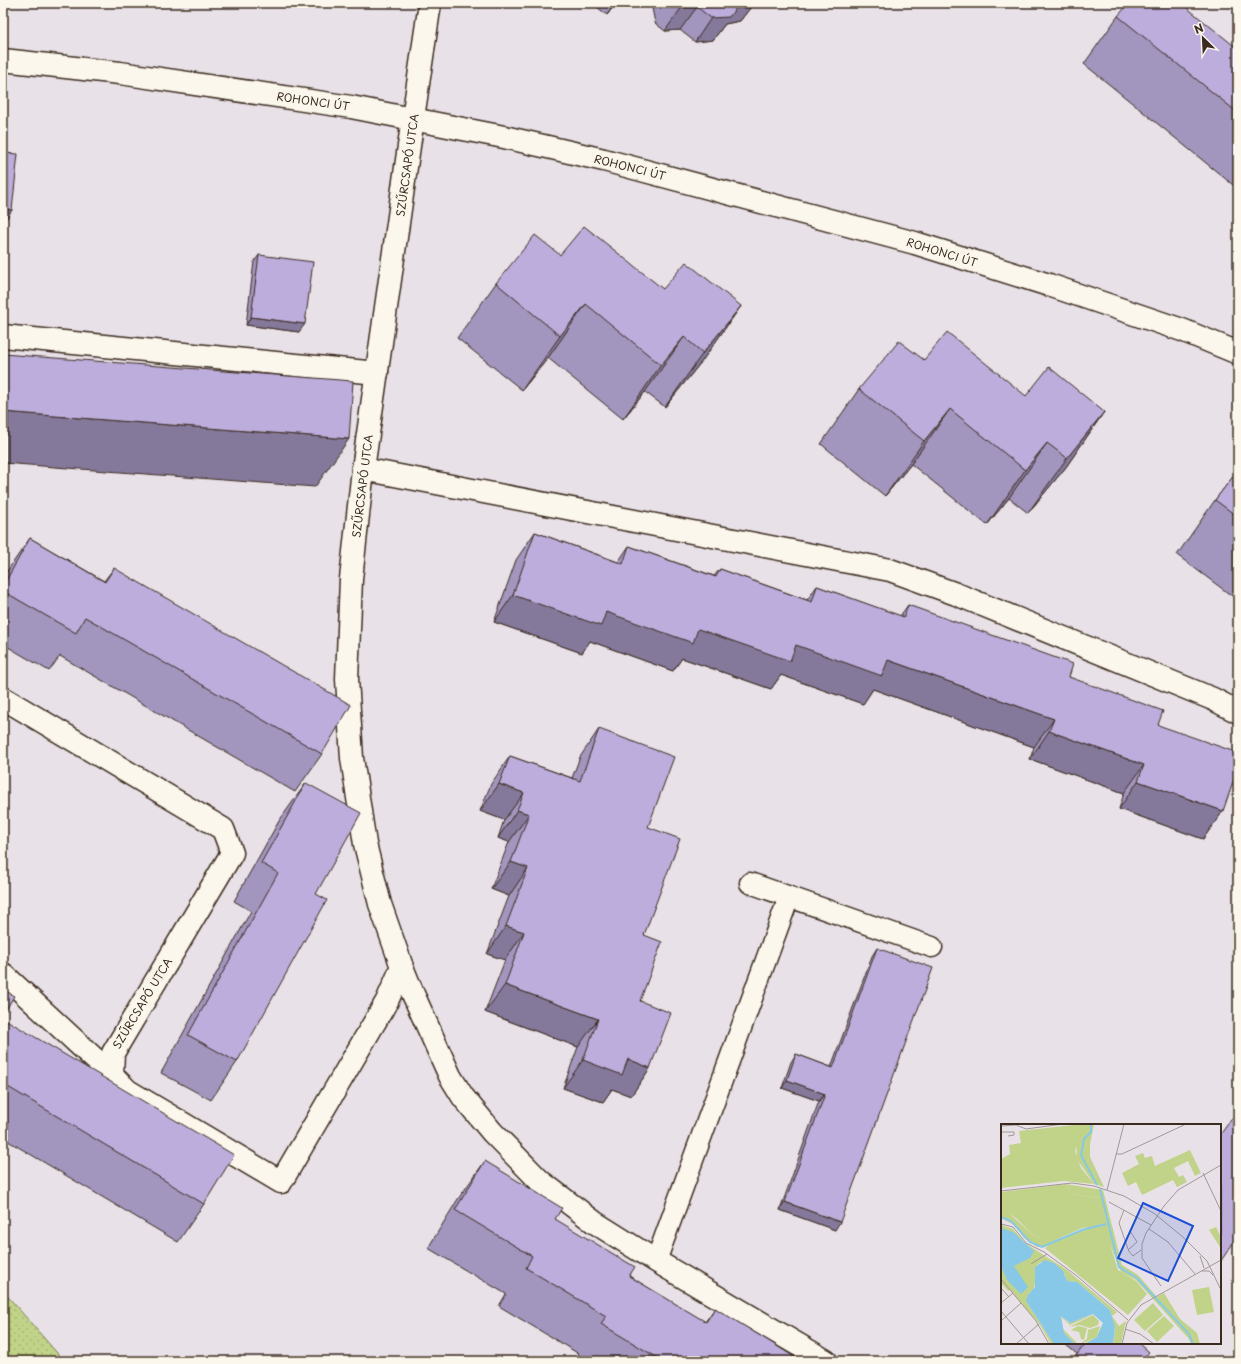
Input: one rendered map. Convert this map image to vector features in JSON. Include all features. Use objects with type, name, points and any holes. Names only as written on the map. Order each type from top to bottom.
[{"type":"street","name":"SZŰRCSAPÓ UTCA","points":[[430,3],[363,469],[351,579],[347,680],[352,758],[365,844],[380,904],[402,967],[450,1076],[463,1097],[492,1132],[540,1181],[594,1222],[826,1361]]},
{"type":"street","name":"ROHONCI ÚT","points":[[3,60],[120,73],[351,106],[504,137],[604,160],[915,243],[1042,283],[1182,330],[1238,353]]},
{"type":"street","points":[[3,336],[377,373]]},
{"type":"street","points":[[363,469],[890,570],[956,594],[1213,700],[1238,712]]},
{"type":"street","name":"SZŰRCSAPÓ UTCA","points":[[3,698],[223,829],[232,853],[113,1053],[112,1075]]},
{"type":"street","points":[[3,974],[112,1075],[128,1092],[281,1182],[387,1001],[402,967]]},
{"type":"lane","points":[[750,883],[932,947]]},
{"type":"lane","points":[[656,1260],[789,897]]},
{"type":"green space","points":[[3,1291],[64,1361],[3,1361]]},
{"type":"building","points":[[676,3],[740,3],[729,17],[711,18],[697,7],[682,7]]},
{"type":"building","points":[[1129,3],[1181,3],[1238,49],[1238,113],[1118,16]]},
{"type":"building","points":[[3,153],[18,154],[12,210],[3,209]]},
{"type":"building","points":[[584,226],[663,289],[686,262],[741,306],[703,353],[684,337],[661,365],[586,304],[560,336],[496,283],[535,235],[560,255]]},
{"type":"building","points":[[259,255],[313,262],[305,324],[251,317]]},
{"type":"building","points":[[947,332],[1026,396],[1049,367],[1104,412],[1067,458],[1047,443],[1025,470],[950,409],[924,441],[859,389],[899,341],[924,360]]},
{"type":"building","points":[[3,354],[353,381],[349,439],[3,412]]},
{"type":"building","points":[[1238,470],[1238,517],[1215,500]]},
{"type":"building","points":[[535,532],[623,564],[629,546],[716,577],[720,569],[812,602],[817,586],[904,617],[908,605],[1073,664],[1069,677],[1163,711],[1158,725],[1238,753],[1238,768],[1223,811],[1138,781],[1144,765],[1049,731],[1054,719],[888,660],[882,676],[796,645],[790,661],[698,629],[693,643],[606,612],[601,626],[513,595]]},
{"type":"building","points":[[30,538],[105,582],[114,568],[351,705],[322,754],[85,617],[76,633],[3,591],[3,586]]},
{"type":"building","points":[[599,729],[674,757],[648,827],[680,839],[644,935],[662,942],[640,1001],[671,1013],[650,1068],[628,1059],[622,1075],[583,1060],[598,1019],[505,985],[524,932],[506,926],[528,868],[511,862],[529,814],[517,810],[524,793],[499,784],[510,756],[580,781]]},
{"type":"building","points":[[306,783],[361,813],[316,894],[327,900],[237,1062],[188,1035],[278,873],[261,863]]},
{"type":"building","points":[[877,948],[933,968],[840,1222],[785,1202],[825,1094],[787,1080],[796,1054],[833,1068]]},
{"type":"building","points":[[3,989],[14,996],[3,1015]]},
{"type":"building","points":[[3,1018],[234,1155],[204,1204],[3,1084]]},
{"type":"building","points":[[1238,1110],[1238,1236],[1221,1261],[1221,1134]]},
{"type":"building","points":[[485,1161],[562,1208],[555,1219],[635,1267],[629,1276],[706,1322],[715,1308],[793,1356],[790,1361],[694,1361],[685,1356],[682,1361],[663,1361],[601,1324],[606,1316],[526,1268],[532,1256],[455,1210]]},
{"type":"building","points":[[1085,1344],[1140,1344],[1149,1352],[1141,1361],[1072,1361]]}]
